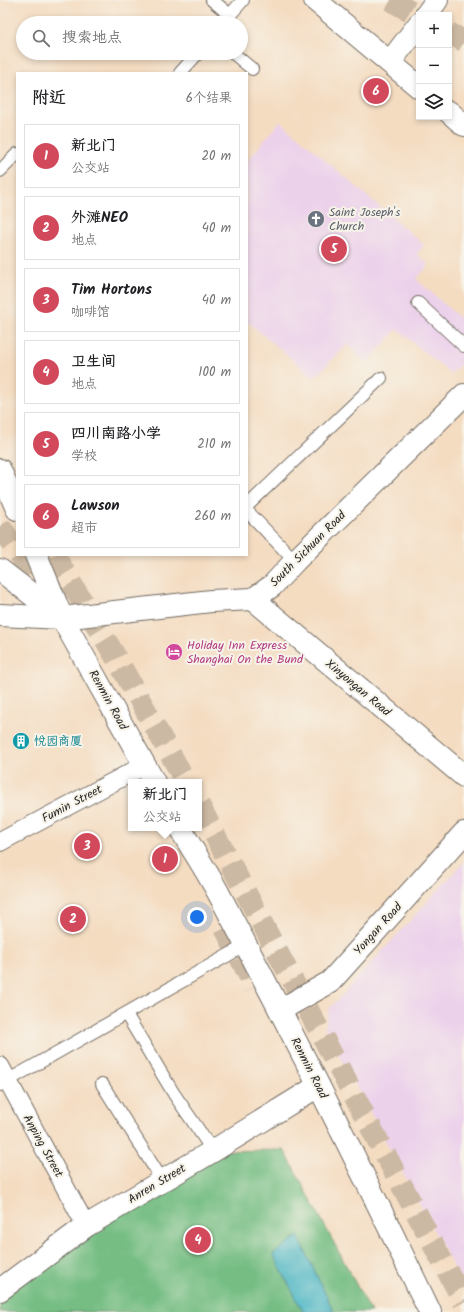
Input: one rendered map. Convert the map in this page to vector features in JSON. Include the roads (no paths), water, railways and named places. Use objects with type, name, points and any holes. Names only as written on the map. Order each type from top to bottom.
[{"type":"street","points":[[315,0],[416,84]]},
{"type":"street","points":[[428,12],[437,0]]},
{"type":"street","points":[[390,62],[416,28]]},
{"type":"street","points":[[452,115],[464,125]]},
{"type":"street","name":"South Sichuan Road","points":[[253,599],[272,586],[295,561],[464,395]]},
{"type":"street","points":[[2,477],[16,507]]},
{"type":"street","name":"Renmin Road","points":[[36,556],[62,618],[150,773]]},
{"type":"street","name":"Renmin Road","points":[[0,570],[62,618]]},
{"type":"street","points":[[0,615],[62,618],[211,600],[253,599]]},
{"type":"street","name":"Xinyongan Road","points":[[253,599],[464,776]]},
{"type":"street","name":"Fumin Street","points":[[137,779],[150,773]]},
{"type":"street","name":"Fumin Street","points":[[0,842],[128,783]]},
{"type":"street","name":"Renmin Road","points":[[182,831],[219,894],[280,1010],[372,1192],[430,1312]]},
{"type":"street","name":"Yongan Road","points":[[280,1010],[330,982],[464,833]]},
{"type":"street","name":"Anping Street","points":[[2,1078],[86,1226]]},
{"type":"street","name":"Anren Street","points":[[0,1290],[86,1226],[213,1151],[318,1086]]},
{"type":"lane","points":[[212,0],[225,16]]},
{"type":"lane","points":[[230,16],[243,0]]},
{"type":"lane","points":[[181,72],[192,60]]},
{"type":"lane","points":[[242,60],[252,69]]},
{"type":"lane","points":[[1,166],[16,155]]},
{"type":"lane","points":[[418,303],[464,346]]},
{"type":"lane","points":[[248,505],[381,378]]},
{"type":"lane","points":[[248,512],[295,561]]},
{"type":"lane","points":[[2,1078],[126,1014],[246,945]]},
{"type":"lane","points":[[126,1014],[174,1094],[213,1151]]},
{"type":"lane","points":[[102,1084],[162,1180]]},
{"type":"water","points":[[298,1236],[334,1312],[303,1312],[273,1254]]},
{"type":"tunnel","points":[[391,0],[416,15]]},
{"type":"tunnel","points":[[452,35],[464,41]]},
{"type":"tunnel","points":[[0,526],[16,550]]},
{"type":"tunnel","points":[[21,556],[50,608]]},
{"type":"tunnel","points":[[55,556],[114,654],[184,779]]},
{"type":"tunnel","points":[[202,811],[464,1302]]},
{"type":"tunnel","points":[[225,928],[255,987]]},
{"type":"place","name":"Lawson","points":[[376,91]]},
{"type":"place","name":"Saint Joseph's Church","points":[[316,219]]},
{"type":"place","name":"四川南路小学","points":[[334,249]]},
{"type":"place","name":"Holiday Inn Express Shanghai On the Bund","points":[[174,652]]},
{"type":"place","name":"悦园商厦","points":[[21,741]]},
{"type":"place","name":"Tim Hortons","points":[[87,846]]},
{"type":"place","name":"新北门","points":[[165,859]]},
{"type":"place","name":"外滩NEO","points":[[73,919]]},
{"type":"place","name":"卫生间","points":[[198,1240]]}]
